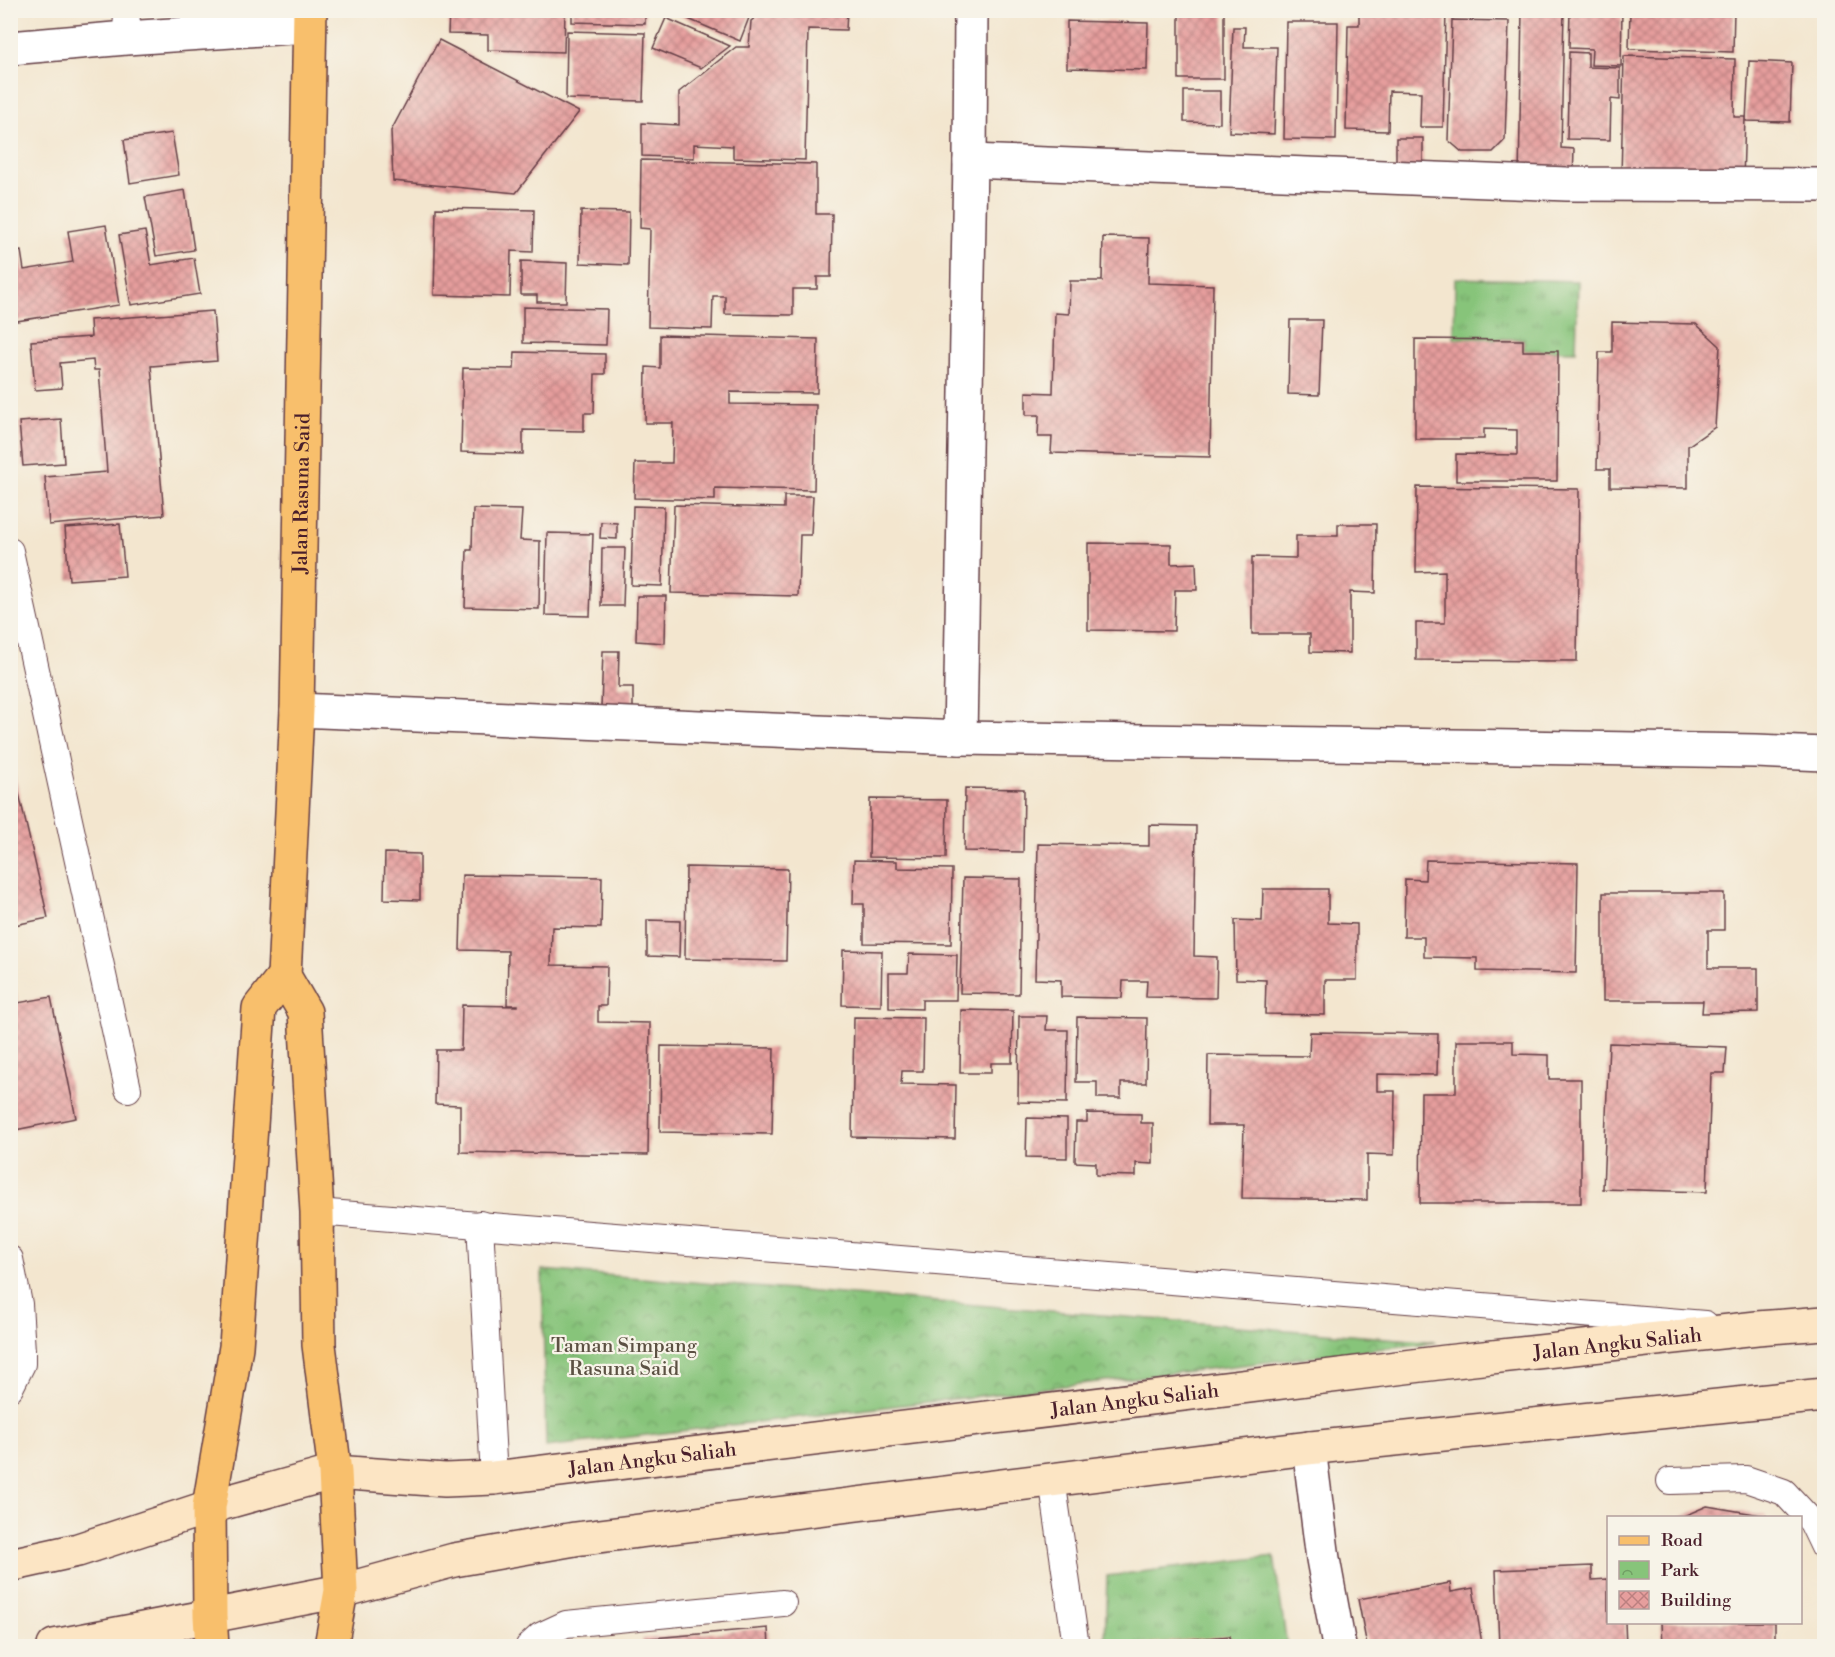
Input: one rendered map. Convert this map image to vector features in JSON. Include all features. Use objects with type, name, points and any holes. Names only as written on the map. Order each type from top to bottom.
[{"type":"main road","name":"Jalan Rasuna Said","points":[[284,976],[297,710],[309,18]]},
{"type":"main road","points":[[211,1632],[209,1507],[236,1347],[259,1008],[284,976],[305,1012],[317,1212],[319,1345],[335,1472],[341,1591],[331,1647]]},
{"type":"main road","name":"Jalan Angku Saliah","points":[[10,1565],[78,1550],[209,1507],[335,1472],[446,1480],[494,1478],[1446,1362],[1757,1328],[1824,1323]]},
{"type":"main road","points":[[54,1647],[211,1632],[341,1591],[454,1560],[575,1539],[1309,1448],[1824,1395]]},
{"type":"street","points":[[960,738],[970,161],[970,10]]},
{"type":"street","points":[[10,48],[127,24],[309,18]]},
{"type":"street","points":[[970,161],[1567,184],[1824,185]]},
{"type":"street","points":[[297,710],[960,738],[1744,750],[1824,754]]},
{"type":"street","points":[[1309,1448],[1323,1559],[1340,1647]]},
{"type":"lane","points":[[10,551],[128,1089]]},
{"type":"lane","points":[[317,1212],[1757,1328]]},
{"type":"lane","points":[[480,1224],[494,1478]]},
{"type":"lane","points":[[10,1259],[19,1304],[22,1364],[10,1388]]},
{"type":"lane","points":[[1052,1479],[1076,1647]]},
{"type":"lane","points":[[1670,1481],[1746,1479],[1784,1492],[1812,1522],[1824,1547]]},
{"type":"lane","points":[[529,1647],[540,1636],[566,1624],[783,1603]]},
{"type":"green space","points":[[1455,278],[1578,281],[1576,351],[1524,350],[1524,339],[1454,338]]},
{"type":"green space","name":"Taman Simpang Rasuna Said","points":[[542,1270],[1437,1342],[546,1447]]},
{"type":"green space","points":[[1274,1556],[1287,1646],[1105,1646],[1107,1576]]},
{"type":"building","points":[[449,10],[565,10],[564,52],[488,50],[488,35],[448,34]]},
{"type":"building","points":[[572,10],[645,10],[645,24],[572,22]]},
{"type":"building","points":[[667,10],[752,10],[740,41]]},
{"type":"building","points":[[766,10],[847,10],[846,30],[808,29],[805,160],[733,158],[733,146],[694,144],[694,158],[642,156],[642,123],[679,125],[679,92],[736,47],[749,47],[751,21]]},
{"type":"building","points":[[1179,10],[1224,10],[1224,79],[1179,79]]},
{"type":"building","points":[[1359,10],[1446,10],[1443,127],[1420,127],[1421,92],[1389,91],[1388,131],[1346,130],[1348,25],[1359,25]]},
{"type":"building","points":[[1522,10],[1564,10],[1561,148],[1574,149],[1573,179],[1519,178]]},
{"type":"building","points":[[1570,10],[1622,10],[1621,66],[1591,65],[1592,49],[1569,48]]},
{"type":"building","points":[[1630,10],[1734,10],[1733,52],[1629,49]]},
{"type":"building","points":[[666,18],[730,46],[701,68],[653,48]]},
{"type":"building","points":[[1452,20],[1509,21],[1505,140],[1493,152],[1462,152],[1448,140]]},
{"type":"building","points":[[1067,21],[1148,23],[1147,70],[1067,68]]},
{"type":"building","points":[[1286,22],[1338,22],[1336,140],[1284,139]]},
{"type":"building","points":[[1233,27],[1245,27],[1244,47],[1277,47],[1274,134],[1229,132]]},
{"type":"building","points":[[567,31],[645,33],[643,101],[566,99]]},
{"type":"building","points":[[439,40],[579,112],[516,193],[393,181],[391,131]]},
{"type":"building","points":[[1569,52],[1588,53],[1588,67],[1620,68],[1620,100],[1611,99],[1610,140],[1567,139]]},
{"type":"building","points":[[1624,56],[1735,59],[1734,117],[1745,117],[1743,180],[1621,177]]},
{"type":"building","points":[[1749,61],[1792,63],[1790,122],[1746,121]]},
{"type":"building","points":[[1184,91],[1220,91],[1220,123],[1184,122]]},
{"type":"building","points":[[172,133],[179,175],[130,183],[124,140]]},
{"type":"building","points":[[1396,138],[1423,138],[1423,171],[1396,171]]},
{"type":"building","points":[[641,160],[816,164],[816,214],[832,214],[831,277],[817,277],[817,289],[793,289],[793,315],[725,314],[725,296],[713,296],[712,329],[648,327],[650,229],[640,228]]},
{"type":"building","points":[[185,190],[194,250],[156,256],[145,197]]},
{"type":"building","points":[[436,208],[534,210],[533,252],[511,251],[510,297],[434,295]]},
{"type":"building","points":[[581,211],[629,212],[628,265],[580,263]]},
{"type":"building","points":[[106,225],[119,305],[10,322],[10,252],[21,251],[24,270],[73,262],[68,231]]},
{"type":"building","points":[[145,231],[151,265],[194,258],[200,294],[131,305],[119,235]]},
{"type":"building","points":[[1103,237],[1149,238],[1148,283],[1213,285],[1210,457],[1051,453],[1052,437],[1038,437],[1039,415],[1026,415],[1026,392],[1053,393],[1055,313],[1069,314],[1070,281],[1102,281]]},
{"type":"building","points":[[521,261],[567,263],[566,302],[537,302],[537,295],[521,295]]},
{"type":"building","points":[[523,307],[607,309],[606,345],[523,343]]},
{"type":"building","points":[[213,311],[217,361],[151,366],[164,515],[49,525],[45,477],[107,472],[99,370],[94,370],[93,360],[60,363],[62,388],[35,390],[31,341],[91,337],[90,320]]},
{"type":"building","points":[[1290,320],[1322,320],[1319,395],[1288,394]]},
{"type":"building","points":[[1612,322],[1696,324],[1720,346],[1715,427],[1688,446],[1688,488],[1610,487],[1610,469],[1597,469],[1599,352],[1612,352]]},
{"type":"building","points":[[660,335],[818,339],[817,393],[730,392],[730,404],[816,405],[814,490],[715,488],[715,500],[634,498],[635,463],[672,463],[673,423],[645,423],[646,367],[660,368]]},
{"type":"building","points":[[1415,339],[1523,340],[1523,351],[1558,351],[1557,481],[1456,481],[1456,454],[1517,455],[1517,430],[1484,429],[1484,439],[1415,439]]},
{"type":"building","points":[[515,352],[605,354],[605,374],[595,374],[594,413],[584,413],[584,431],[523,430],[523,454],[461,452],[463,368],[514,369]]},
{"type":"building","points":[[61,419],[64,463],[23,466],[19,422]]},
{"type":"building","points":[[1417,487],[1579,489],[1577,661],[1416,660],[1416,623],[1445,623],[1445,571],[1416,572]]},
{"type":"building","points":[[784,496],[813,496],[811,535],[800,535],[798,596],[671,593],[674,505],[784,508]]},
{"type":"building","points":[[633,506],[664,507],[662,586],[631,585]]},
{"type":"building","points":[[473,509],[522,510],[520,540],[540,541],[539,609],[465,607],[467,550],[472,550]]},
{"type":"building","points":[[601,522],[617,523],[617,539],[600,538]]},
{"type":"building","points":[[120,524],[125,576],[69,580],[65,528]]},
{"type":"building","points":[[1338,524],[1376,524],[1375,593],[1350,592],[1350,653],[1310,652],[1310,634],[1252,634],[1252,557],[1296,558],[1296,536],[1338,536]]},
{"type":"building","points":[[547,533],[593,534],[590,616],[545,615]]},
{"type":"building","points":[[1088,543],[1171,544],[1171,564],[1196,563],[1197,590],[1175,590],[1174,631],[1088,630]]},
{"type":"building","points":[[602,548],[625,548],[623,606],[601,606]]},
{"type":"building","points":[[637,596],[666,596],[665,643],[636,641]]},
{"type":"building","points":[[603,651],[619,651],[618,687],[633,687],[633,709],[601,708]]},
{"type":"building","points":[[10,755],[48,918],[10,926]]},
{"type":"building","points":[[965,788],[1024,789],[1023,852],[964,851]]},
{"type":"building","points":[[870,799],[947,800],[946,858],[869,857]]},
{"type":"building","points":[[1149,825],[1196,826],[1194,956],[1217,957],[1216,998],[1146,997],[1147,981],[1123,981],[1122,998],[1061,997],[1061,980],[1035,979],[1038,844],[1149,846]]},
{"type":"building","points":[[385,853],[420,854],[420,900],[384,899]]},
{"type":"building","points":[[854,860],[897,861],[897,868],[952,869],[951,944],[864,943],[864,904],[853,904]]},
{"type":"building","points":[[1426,860],[1578,863],[1576,973],[1477,971],[1477,958],[1424,957],[1424,937],[1404,937],[1405,879],[1425,880]]},
{"type":"building","points":[[686,867],[788,869],[786,961],[685,959]]},
{"type":"building","points":[[462,875],[602,877],[601,928],[552,927],[551,965],[607,966],[606,1006],[598,1006],[598,1022],[650,1023],[648,1155],[460,1152],[460,1105],[435,1104],[436,1050],[461,1050],[462,1005],[518,1006],[507,1005],[508,951],[460,950]]},
{"type":"building","points":[[963,878],[1021,879],[1019,994],[960,993]]},
{"type":"building","points":[[1263,889],[1328,889],[1328,923],[1357,924],[1357,980],[1325,980],[1325,1015],[1265,1014],[1266,980],[1236,979],[1235,920],[1262,921]]},
{"type":"building","points":[[1603,893],[1724,893],[1724,930],[1708,930],[1708,968],[1758,968],[1758,1012],[1702,1013],[1703,1001],[1603,1001]]},
{"type":"building","points":[[647,920],[680,921],[679,957],[647,956]]},
{"type":"building","points":[[843,950],[882,951],[881,1006],[842,1005]]},
{"type":"building","points":[[909,954],[957,955],[956,1000],[922,1000],[922,1009],[889,1008],[889,973],[908,973]]},
{"type":"building","points":[[14,981],[18,1003],[51,997],[76,1118],[10,1131],[10,982]]},
{"type":"building","points":[[961,1010],[1013,1011],[1012,1063],[991,1063],[991,1073],[960,1073]]},
{"type":"building","points":[[1019,1016],[1047,1016],[1046,1030],[1068,1030],[1067,1103],[1018,1102]]},
{"type":"building","points":[[854,1017],[924,1018],[923,1071],[902,1071],[901,1084],[956,1085],[955,1139],[852,1137]]},
{"type":"building","points":[[1077,1017],[1147,1018],[1146,1083],[1121,1083],[1121,1098],[1097,1098],[1097,1082],[1076,1082]]},
{"type":"building","points":[[1310,1032],[1438,1034],[1437,1075],[1377,1074],[1377,1091],[1395,1091],[1394,1155],[1367,1154],[1367,1200],[1242,1198],[1244,1125],[1207,1125],[1208,1055],[1309,1056]]},
{"type":"building","points":[[1456,1041],[1513,1041],[1513,1054],[1549,1055],[1549,1079],[1581,1079],[1581,1203],[1420,1203],[1421,1093],[1456,1093]]},
{"type":"building","points":[[1609,1043],[1727,1047],[1725,1073],[1711,1073],[1707,1192],[1603,1189]]},
{"type":"building","points":[[661,1046],[774,1048],[772,1134],[660,1132]]},
{"type":"building","points":[[1087,1113],[1141,1114],[1141,1123],[1153,1123],[1153,1164],[1136,1163],[1136,1176],[1096,1175],[1096,1163],[1075,1162],[1076,1122],[1087,1122]]},
{"type":"building","points":[[1027,1118],[1067,1119],[1067,1158],[1026,1157]]},
{"type":"building","points":[[1707,1506],[1766,1516],[1684,1516]]},
{"type":"building","points":[[1592,1566],[1592,1580],[1607,1579],[1607,1624],[1625,1624],[1626,1646],[1499,1646],[1496,1570]]},
{"type":"building","points":[[1450,1583],[1451,1592],[1473,1588],[1482,1644],[1367,1646],[1358,1599]]},
{"type":"building","points":[[1661,1624],[1775,1624],[1775,1646],[1662,1646]]},
{"type":"building","points":[[768,1628],[769,1646],[643,1646],[642,1639]]},
{"type":"building","points":[[1230,1636],[1231,1646],[1142,1646],[1142,1644]]}]
